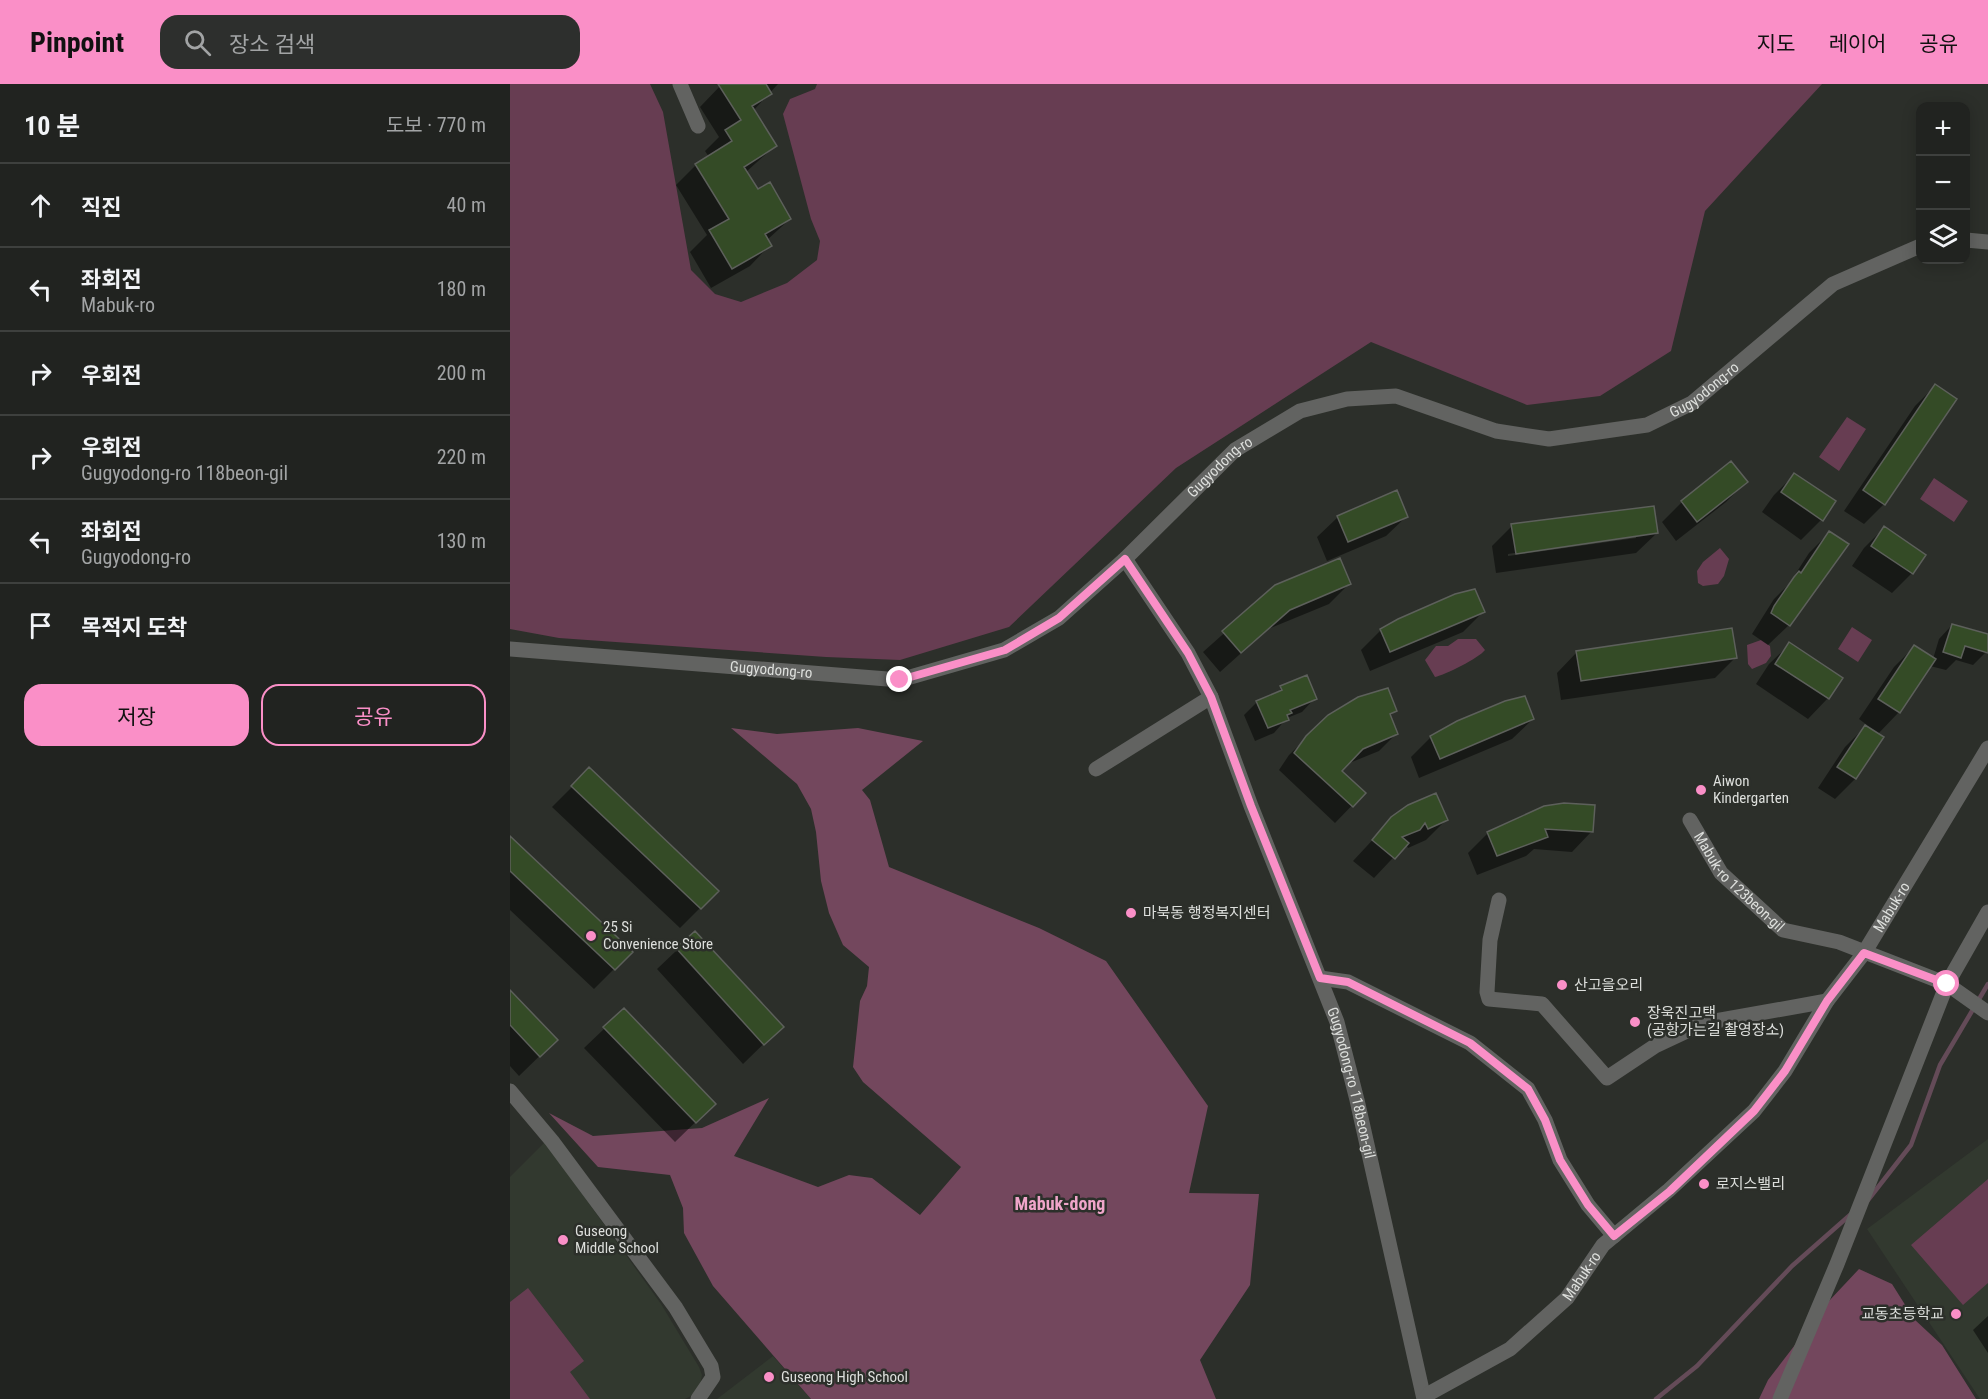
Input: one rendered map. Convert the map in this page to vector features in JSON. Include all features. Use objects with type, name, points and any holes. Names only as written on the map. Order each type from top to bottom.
[{"type":"street","points":[[680,84],[698,126]]},
{"type":"street","points":[[1970,240],[1988,242]]},
{"type":"street","name":"Gugyodong-ro","points":[[510,649],[900,680],[1005,650],[1059,618],[1125,559],[1235,450],[1300,411],[1347,399],[1396,396],[1496,431],[1549,439],[1647,425],[1692,403],[1833,284],[1916,248]]},
{"type":"street","name":"Gugyodong-ro 118beon-gil","points":[[1125,559],[1188,653],[1211,697],[1251,806],[1337,1022],[1425,1399]]},
{"type":"street","points":[[1096,769],[1211,697]]},
{"type":"street","name":"Mabuk-ro","points":[[1425,1399],[1430,1393],[1510,1349],[1568,1298],[1603,1245],[1670,1191],[1754,1111],[1785,1071],[1827,1001],[1864,953],[1988,748]]},
{"type":"street","name":"Mabuk-ro 123beon-gil","points":[[1690,820],[1720,873],[1783,930],[1839,942],[1947,984],[1986,1011]]},
{"type":"street","points":[[1499,900],[1490,940],[1487,992],[1489,999],[1542,1004],[1607,1078],[1655,1046],[1704,1023],[1827,1001]]},
{"type":"street","points":[[1780,1399],[1837,1264],[1947,984],[1988,912]]},
{"type":"street","points":[[1320,978],[1348,982],[1470,1043],[1528,1089],[1545,1120],[1560,1160],[1588,1205],[1614,1236]]},
{"type":"street","points":[[510,1092],[552,1141],[676,1308],[711,1366],[712,1377],[698,1399]]},
{"type":"shaded area","points":[[510,84],[650,84],[663,112],[691,270],[715,294],[741,302],[787,283],[817,260],[820,241],[811,219],[783,114],[790,99],[815,89],[817,84],[1822,84],[1705,211],[1671,351],[1600,396],[1527,405],[1371,342],[1176,468],[1009,627],[900,660],[559,638],[510,629]]},
{"type":"shaded area","points":[[1847,417],[1866,429],[1839,471],[1819,457]]},
{"type":"shaded area","points":[[1934,478],[1968,501],[1954,522],[1920,499]]},
{"type":"shaded area","points":[[1720,548],[1729,559],[1724,576],[1718,584],[1703,586],[1698,583],[1697,571],[1703,562]]},
{"type":"shaded area","points":[[1852,627],[1872,640],[1858,662],[1838,649]]},
{"type":"shaded area","points":[[1458,639],[1476,639],[1485,650],[1462,666],[1435,677],[1425,660],[1436,646],[1448,646]]},
{"type":"shaded area","points":[[1761,640],[1770,646],[1771,656],[1766,663],[1752,669],[1748,664],[1747,645]]},
{"type":"shaded area","points":[[731,728],[777,734],[858,728],[923,741],[862,790],[870,800],[889,867],[1039,928],[1106,961],[1208,1106],[1189,1193],[1259,1194],[1250,1285],[1200,1360],[1216,1399],[811,1399],[713,1286],[684,1233],[683,1208],[670,1175],[598,1167],[549,1113],[593,1136],[702,1128],[769,1098],[734,1156],[818,1187],[849,1175],[872,1178],[920,1215],[961,1167],[863,1082],[853,1067],[860,1001],[867,986],[869,967],[843,945],[829,913],[821,881],[811,809],[797,784]]},
{"type":"shaded area","name":"교동초등학교","points":[[1988,1139],[1988,1399],[1980,1399],[1867,1229]]},
{"type":"shaded area","name":"Guseong Middle School","points":[[545,1142],[661,1304],[699,1367],[702,1375],[700,1386],[695,1394],[685,1399],[510,1399],[510,1177]]},
{"type":"shaded area","points":[[1988,1179],[1988,1283],[1963,1305],[1911,1245]]},
{"type":"shaded area","points":[[1859,1269],[1892,1284],[1914,1319],[1942,1345],[1976,1399],[1759,1399],[1768,1380],[1828,1302]]},
{"type":"shaded area","points":[[528,1288],[584,1361],[570,1372],[590,1399],[510,1399],[510,1302]]},
{"type":"shaded area","name":"Guseong High School","points":[[773,1356],[811,1399],[717,1399]]},
{"type":"building","points":[[718,84],[766,84],[772,94],[752,106],[777,146],[744,167],[758,189],[770,182],[791,219],[765,234],[772,246],[732,269],[709,230],[729,219],[695,164],[732,141],[725,130],[741,120]]},
{"type":"building","points":[[1935,384],[1957,399],[1885,505],[1863,490]]},
{"type":"building","points":[[1731,461],[1748,482],[1697,522],[1681,501]]},
{"type":"building","points":[[1794,473],[1836,501],[1823,521],[1781,492]]},
{"type":"building","points":[[1397,490],[1408,517],[1348,542],[1337,516]]},
{"type":"building","points":[[1654,506],[1658,533],[1516,554],[1511,524]]},
{"type":"building","points":[[1884,526],[1926,555],[1913,574],[1871,546]]},
{"type":"building","points":[[1829,531],[1849,544],[1790,626],[1771,613],[1794,577],[1799,571],[1801,573]]},
{"type":"building","points":[[1340,558],[1351,584],[1290,610],[1241,653],[1222,631],[1275,585]]},
{"type":"building","points":[[1475,589],[1485,612],[1390,652],[1380,629],[1455,594]]},
{"type":"building","points":[[1952,624],[1988,634],[1988,653],[1965,646],[1961,658],[1943,652]]},
{"type":"building","points":[[1732,628],[1737,658],[1581,681],[1576,651]]},
{"type":"building","points":[[1789,642],[1843,678],[1829,699],[1775,664]]},
{"type":"building","points":[[1914,645],[1936,659],[1900,713],[1878,699]]},
{"type":"building","points":[[1307,675],[1317,699],[1290,710],[1292,713],[1287,715],[1289,720],[1268,728],[1256,701],[1282,690],[1280,686]]},
{"type":"building","points":[[1388,688],[1397,711],[1390,714],[1398,734],[1363,749],[1342,771],[1366,793],[1353,807],[1294,753],[1306,736],[1328,715],[1358,697]]},
{"type":"building","points":[[1525,696],[1534,719],[1440,759],[1430,736],[1457,721],[1505,701]]},
{"type":"building","points":[[1865,725],[1884,737],[1856,779],[1837,767]]},
{"type":"building","points":[[589,767],[719,891],[701,909],[571,786]]},
{"type":"building","points":[[1436,793],[1448,820],[1428,829],[1425,823],[1420,830],[1402,837],[1409,843],[1395,859],[1372,840],[1391,817],[1408,805]]},
{"type":"building","points":[[1564,803],[1595,805],[1593,832],[1545,829],[1548,837],[1497,856],[1487,832],[1544,806]]},
{"type":"building","points":[[510,836],[633,952],[615,970],[510,871]]},
{"type":"building","points":[[695,931],[784,1027],[764,1045],[676,948]]},
{"type":"building","points":[[510,990],[558,1040],[540,1057],[510,1025]]},
{"type":"building","points":[[624,1008],[716,1104],[696,1123],[603,1027]]},
{"type":"waterway","points":[[1868,1200],[1911,1145],[1940,1065],[1988,984]]},
{"type":"waterway","points":[[1656,1399],[1697,1366],[1792,1266],[1850,1215]]},
{"type":"place","name":"Aiwon Kindergarten","points":[[1701,790]]},
{"type":"place","name":"마북동 행정복지센터","points":[[1131,913]]},
{"type":"place","name":"25 Si Convenience Store","points":[[591,936]]},
{"type":"place","name":"산고을오리","points":[[1562,985]]},
{"type":"place","name":"장욱진고택 (공항가는길 촬영장소)","points":[[1635,1022]]},
{"type":"place","name":"로지스밸리","points":[[1704,1184]]},
{"type":"place","name":"Guseong Middle School","points":[[563,1240]]},
{"type":"place","name":"교동초등학교","points":[[1956,1314]]},
{"type":"place","name":"Guseong High School","points":[[769,1377]]},
{"type":"district","name":"Mabuk-dong","points":[[1060,1203]]},
{"type":"route","points":[[900,680],[1005,650],[1059,618],[1125,559],[1188,653],[1211,697],[1251,806],[1320,978],[1348,982],[1470,1043],[1528,1089],[1545,1120],[1560,1160],[1588,1205],[1614,1236],[1670,1191],[1754,1111],[1785,1071],[1827,1001],[1864,953],[1947,984]]}]
